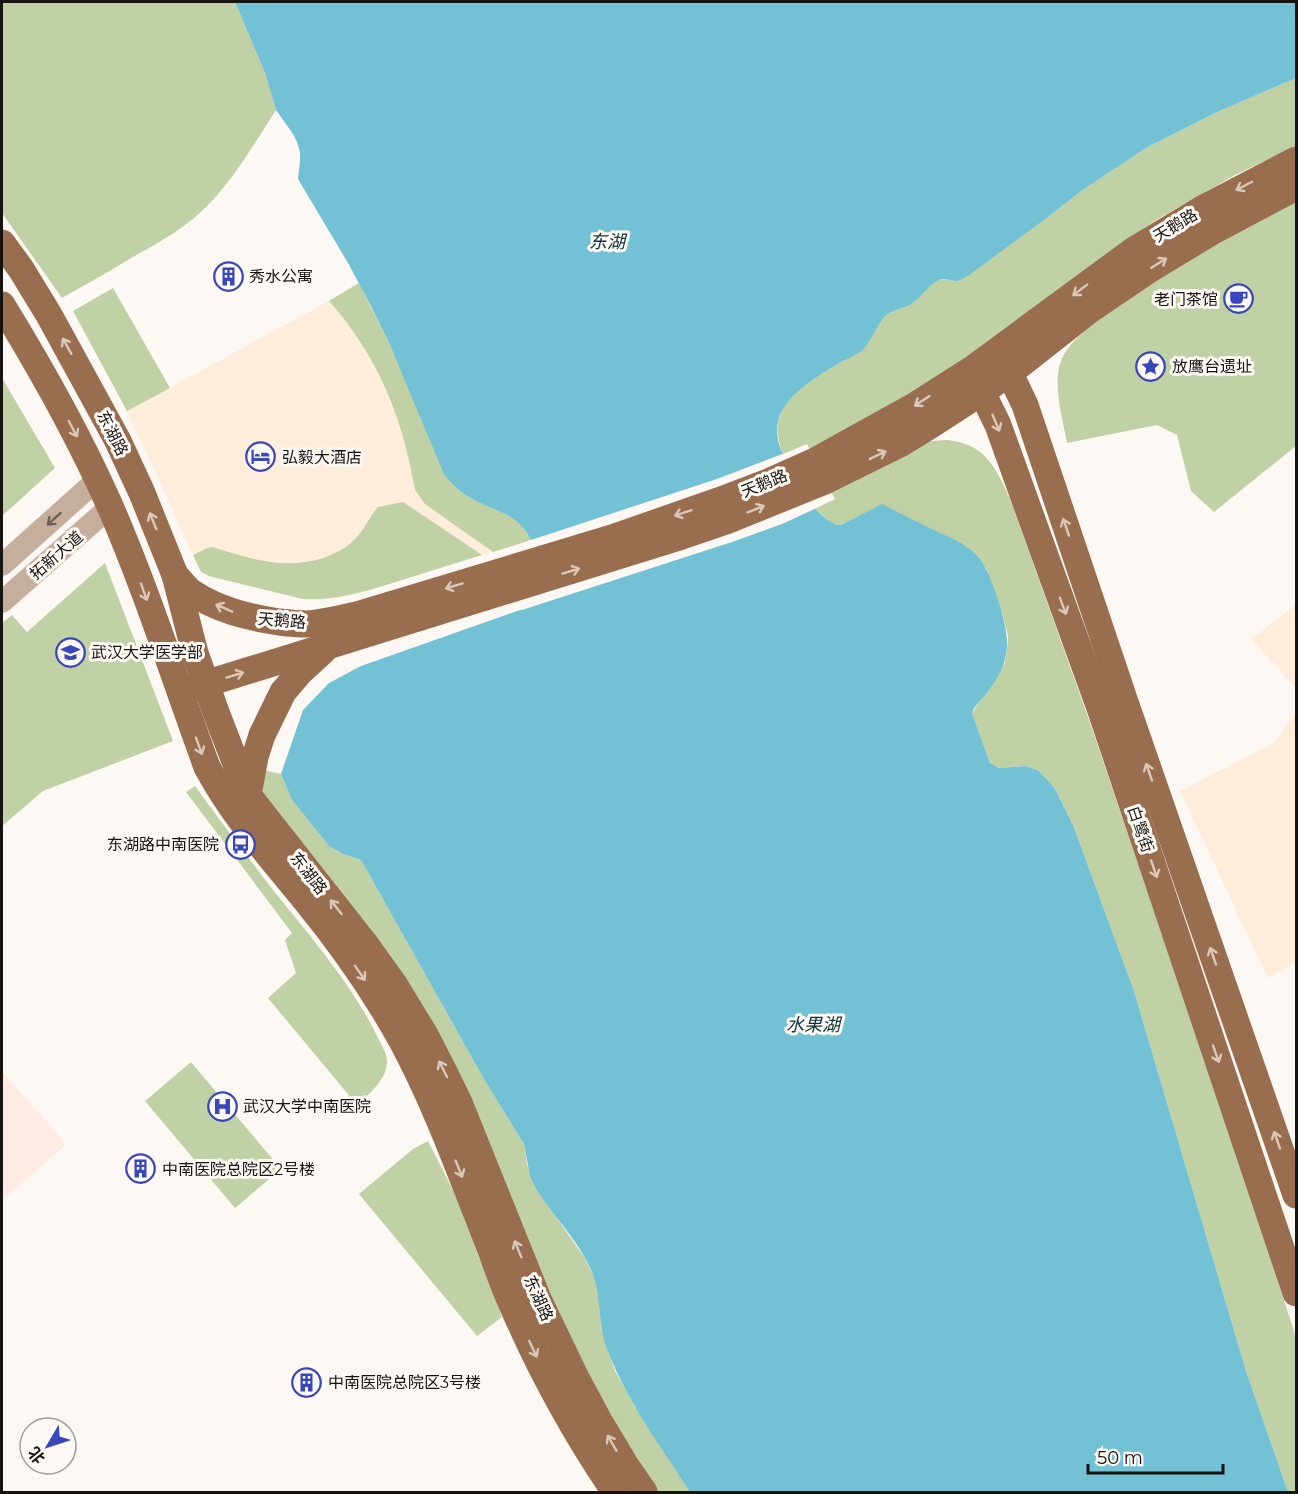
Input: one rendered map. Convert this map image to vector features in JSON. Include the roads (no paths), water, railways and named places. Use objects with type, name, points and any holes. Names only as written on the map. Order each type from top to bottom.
[{"type":"main road","name":"天鹅路","points":[[1005,361],[1134,250],[1202,209],[1296,160]]},
{"type":"main road","name":"天鹅路","points":[[175,575],[189,590],[232,612],[256,619],[305,624],[357,615],[513,578],[726,521],[820,471],[900,444],[1005,361],[1213,231],[1296,187]]},
{"type":"main road","name":"东湖路","points":[[2,243],[21,268],[50,315],[118,441],[142,493],[175,575],[195,653],[248,795],[366,945],[394,984],[425,1035],[460,1105],[543,1309],[577,1380],[599,1421],[644,1492]]},
{"type":"main road","name":"东湖路","points":[[2,305],[54,393],[110,507],[134,566],[207,768],[220,792],[243,825],[309,904],[380,1002],[421,1076],[514,1309],[538,1361],[598,1468],[615,1492]]},
{"type":"main road","name":"白鹭街","points":[[1005,361],[1025,405],[1296,1195]]},
{"type":"main road","name":"白鹭街","points":[[977,381],[998,425],[1101,711],[1296,1293]]},
{"type":"main road","name":"天鹅路","points":[[179,692],[327,646],[513,578]]},
{"type":"main road","points":[[248,795],[255,757],[262,735],[283,692],[327,646]]},
{"type":"street","name":"拓新大道","points":[[2,566],[98,480]]},
{"type":"street","name":"拓新大道","points":[[2,602],[110,507]]},
{"type":"water","name":"水果湖","points":[[235,2],[1296,2],[1296,78],[1215,113],[1146,148],[1081,191],[969,275],[957,281],[941,279],[931,285],[911,304],[890,313],[883,319],[868,344],[860,352],[814,379],[793,396],[779,418],[777,430],[779,444],[785,458],[811,501],[821,515],[828,520],[841,525],[882,504],[965,546],[977,556],[987,571],[1006,629],[1006,655],[996,680],[972,713],[990,763],[999,768],[1025,766],[1038,770],[1054,787],[1073,825],[1134,991],[1246,1371],[1288,1492],[690,1492],[623,1385],[603,1337],[597,1288],[591,1270],[579,1248],[535,1187],[530,1176],[524,1144],[485,1081],[361,860],[329,846],[292,800],[281,774],[303,710],[329,683],[361,666],[526,608],[537,597],[531,540],[526,532],[510,517],[466,495],[444,474],[390,345],[371,306],[298,179],[300,152],[297,142],[276,110],[265,73]]},
{"type":"place","name":"秀水公寓","points":[[228,276]]},
{"type":"place","name":"老门茶馆","points":[[1239,299]]},
{"type":"place","name":"放鹰台遗址","points":[[1151,366]]},
{"type":"place","name":"弘毅大酒店","points":[[261,457]]},
{"type":"place","name":"武汉大学医学部","points":[[70,652]]},
{"type":"place","name":"东湖路中南医院","points":[[240,844]]},
{"type":"place","name":"武汉大学中南医院","points":[[222,1106]]},
{"type":"place","name":"中南医院总院区2号楼","points":[[141,1169]]},
{"type":"place","name":"中南医院总院区3号楼","points":[[307,1382]]},
{"type":"water label","name":"东湖","points":[[607,242]]}]
